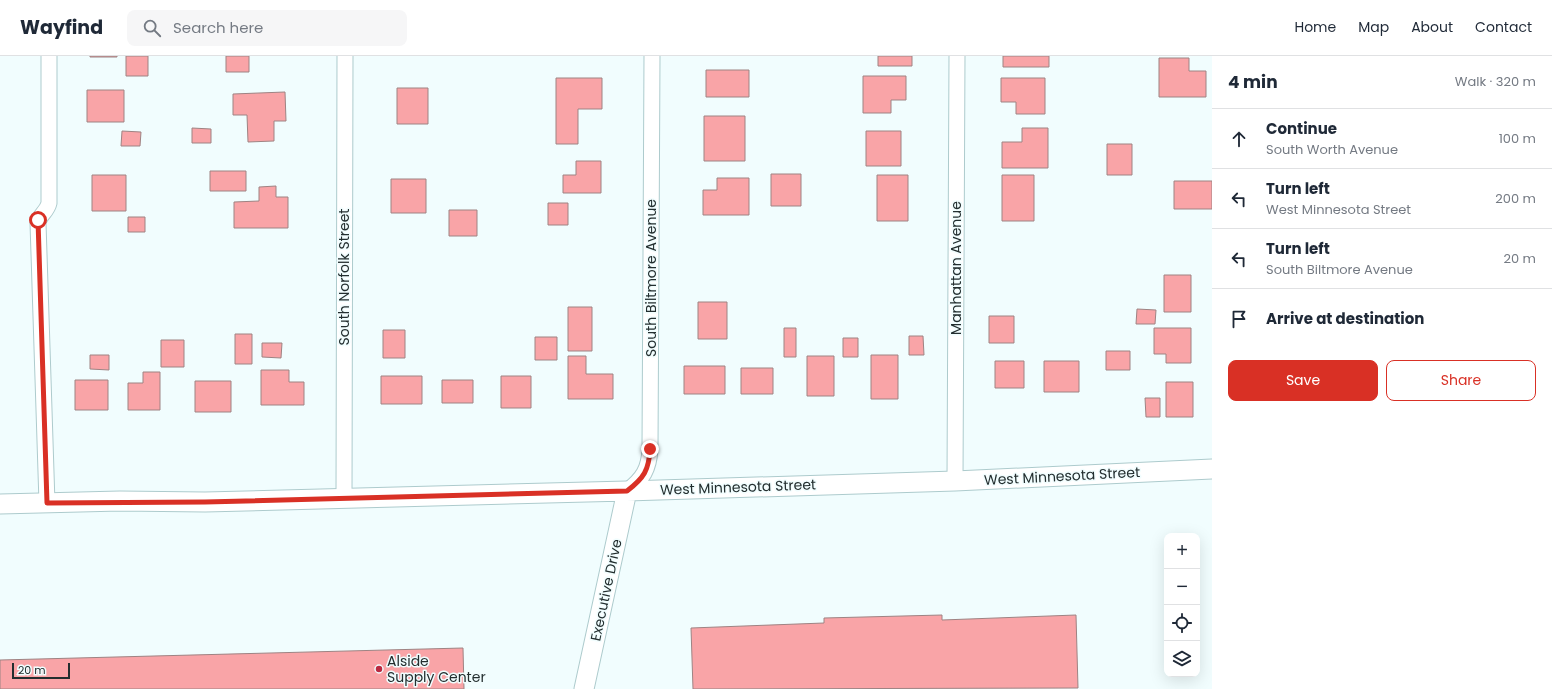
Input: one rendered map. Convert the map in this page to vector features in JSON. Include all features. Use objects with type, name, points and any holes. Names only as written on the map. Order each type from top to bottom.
[{"type":"street","points":[[47,503],[38,224],[39,218],[47,209],[49,203],[50,56]]},
{"type":"street","name":"South Norfolk Street","points":[[344,499],[345,56]]},
{"type":"street","name":"South Biltmore Avenue","points":[[627,491],[639,482],[646,472],[650,449],[652,56]]},
{"type":"street","name":"Manhattan Avenue","points":[[955,481],[957,56]]},
{"type":"street","name":"West Minnesota Street","points":[[0,504],[205,502],[627,491],[955,481],[1212,469]]},
{"type":"street","name":"Executive Drive","points":[[584,689],[627,491]]},
{"type":"building","points":[[117,56],[117,57],[90,57]]},
{"type":"building","points":[[126,56],[148,56],[148,76],[126,76]]},
{"type":"building","points":[[226,56],[249,56],[249,72],[226,72]]},
{"type":"building","points":[[878,56],[912,56],[912,66],[878,66]]},
{"type":"building","points":[[1003,56],[1049,56],[1049,67],[1003,67]]},
{"type":"building","points":[[1159,58],[1189,58],[1189,71],[1206,71],[1206,97],[1159,97]]},
{"type":"building","points":[[706,70],[749,70],[749,97],[706,97]]},
{"type":"building","points":[[863,76],[906,76],[906,100],[891,100],[891,113],[863,113]]},
{"type":"building","points":[[556,78],[602,78],[602,109],[578,109],[578,144],[556,144]]},
{"type":"building","points":[[1001,78],[1045,78],[1045,114],[1016,114],[1016,102],[1001,102]]},
{"type":"building","points":[[397,88],[428,88],[428,124],[397,124]]},
{"type":"building","points":[[87,90],[124,90],[124,122],[87,122]]},
{"type":"building","points":[[285,92],[286,121],[274,121],[274,141],[248,142],[247,115],[233,115],[233,94]]},
{"type":"building","points":[[704,116],[745,116],[745,161],[704,161]]},
{"type":"building","points":[[192,128],[211,129],[211,143],[192,143]]},
{"type":"building","points":[[1022,128],[1048,128],[1048,168],[1002,168],[1002,142],[1022,142]]},
{"type":"building","points":[[122,131],[141,132],[140,146],[121,146]]},
{"type":"building","points":[[866,131],[901,131],[901,166],[866,166]]},
{"type":"building","points":[[1107,144],[1132,144],[1132,175],[1107,175]]},
{"type":"building","points":[[576,161],[601,161],[601,193],[563,193],[563,175],[576,175]]},
{"type":"building","points":[[210,171],[246,171],[246,191],[210,191]]},
{"type":"building","points":[[771,174],[801,174],[801,206],[771,206]]},
{"type":"building","points":[[92,175],[126,175],[126,211],[92,211]]},
{"type":"building","points":[[877,175],[908,175],[908,221],[877,221]]},
{"type":"building","points":[[1002,175],[1034,175],[1034,221],[1002,221]]},
{"type":"building","points":[[717,178],[749,178],[749,215],[703,215],[703,190],[717,190]]},
{"type":"building","points":[[391,179],[426,179],[426,213],[391,213]]},
{"type":"building","points":[[1174,181],[1212,181],[1212,209],[1174,209]]},
{"type":"building","points":[[276,186],[276,197],[288,197],[288,228],[234,228],[234,202],[259,201],[259,187]]},
{"type":"building","points":[[548,203],[568,203],[568,225],[548,225]]},
{"type":"building","points":[[449,210],[477,210],[477,236],[449,236]]},
{"type":"building","points":[[128,217],[145,217],[145,232],[128,232]]},
{"type":"building","points":[[1164,275],[1191,275],[1191,312],[1164,312]]},
{"type":"building","points":[[698,302],[727,302],[727,339],[698,339]]},
{"type":"building","points":[[568,307],[592,307],[592,351],[568,351]]},
{"type":"building","points":[[1137,309],[1156,310],[1155,324],[1136,324]]},
{"type":"building","points":[[989,316],[1014,316],[1014,343],[989,343]]},
{"type":"building","points":[[784,328],[796,328],[796,357],[784,357]]},
{"type":"building","points":[[1154,328],[1191,328],[1191,363],[1166,363],[1166,354],[1154,354]]},
{"type":"building","points":[[383,330],[405,330],[405,358],[383,358]]},
{"type":"building","points":[[235,334],[252,334],[252,364],[235,364]]},
{"type":"building","points":[[909,336],[923,336],[924,355],[909,355]]},
{"type":"building","points":[[535,337],[557,337],[557,360],[535,360]]},
{"type":"building","points":[[843,338],[858,338],[858,357],[843,357]]},
{"type":"building","points":[[161,340],[184,340],[184,367],[161,367]]},
{"type":"building","points":[[262,343],[282,343],[281,358],[262,357]]},
{"type":"building","points":[[1106,351],[1130,351],[1130,370],[1106,370]]},
{"type":"building","points":[[90,355],[109,355],[109,370],[90,369]]},
{"type":"building","points":[[871,355],[898,355],[898,399],[871,399]]},
{"type":"building","points":[[568,356],[586,356],[586,374],[613,374],[613,399],[568,399]]},
{"type":"building","points":[[807,356],[834,356],[834,396],[807,396]]},
{"type":"building","points":[[995,361],[1024,361],[1024,388],[995,388]]},
{"type":"building","points":[[1044,361],[1079,361],[1079,392],[1044,392]]},
{"type":"building","points":[[684,366],[725,366],[725,394],[684,394]]},
{"type":"building","points":[[741,368],[773,368],[773,394],[741,394]]},
{"type":"building","points":[[261,370],[289,370],[289,382],[304,382],[304,405],[261,405]]},
{"type":"building","points":[[143,372],[160,372],[160,410],[128,410],[128,383],[143,383]]},
{"type":"building","points":[[381,376],[422,376],[422,404],[381,404]]},
{"type":"building","points":[[501,376],[531,376],[531,408],[501,408]]},
{"type":"building","points":[[75,380],[108,380],[108,410],[75,410]]},
{"type":"building","points":[[442,380],[473,380],[473,403],[442,403]]},
{"type":"building","points":[[195,381],[231,381],[231,412],[195,412]]},
{"type":"building","points":[[1166,382],[1193,382],[1193,417],[1166,417]]},
{"type":"building","points":[[1145,398],[1160,398],[1160,417],[1146,417]]},
{"type":"building","points":[[942,615],[942,620],[1076,615],[1078,688],[693,689],[691,628],[824,623],[824,618]]},
{"type":"building","points":[[463,648],[464,689],[0,689],[0,660]]},
{"type":"place","name":"Alside Supply Center","points":[[379,669]]},
{"type":"route","points":[[38,220],[47,503],[120,501],[205,502],[627,491],[639,482],[646,472],[650,449]]}]
